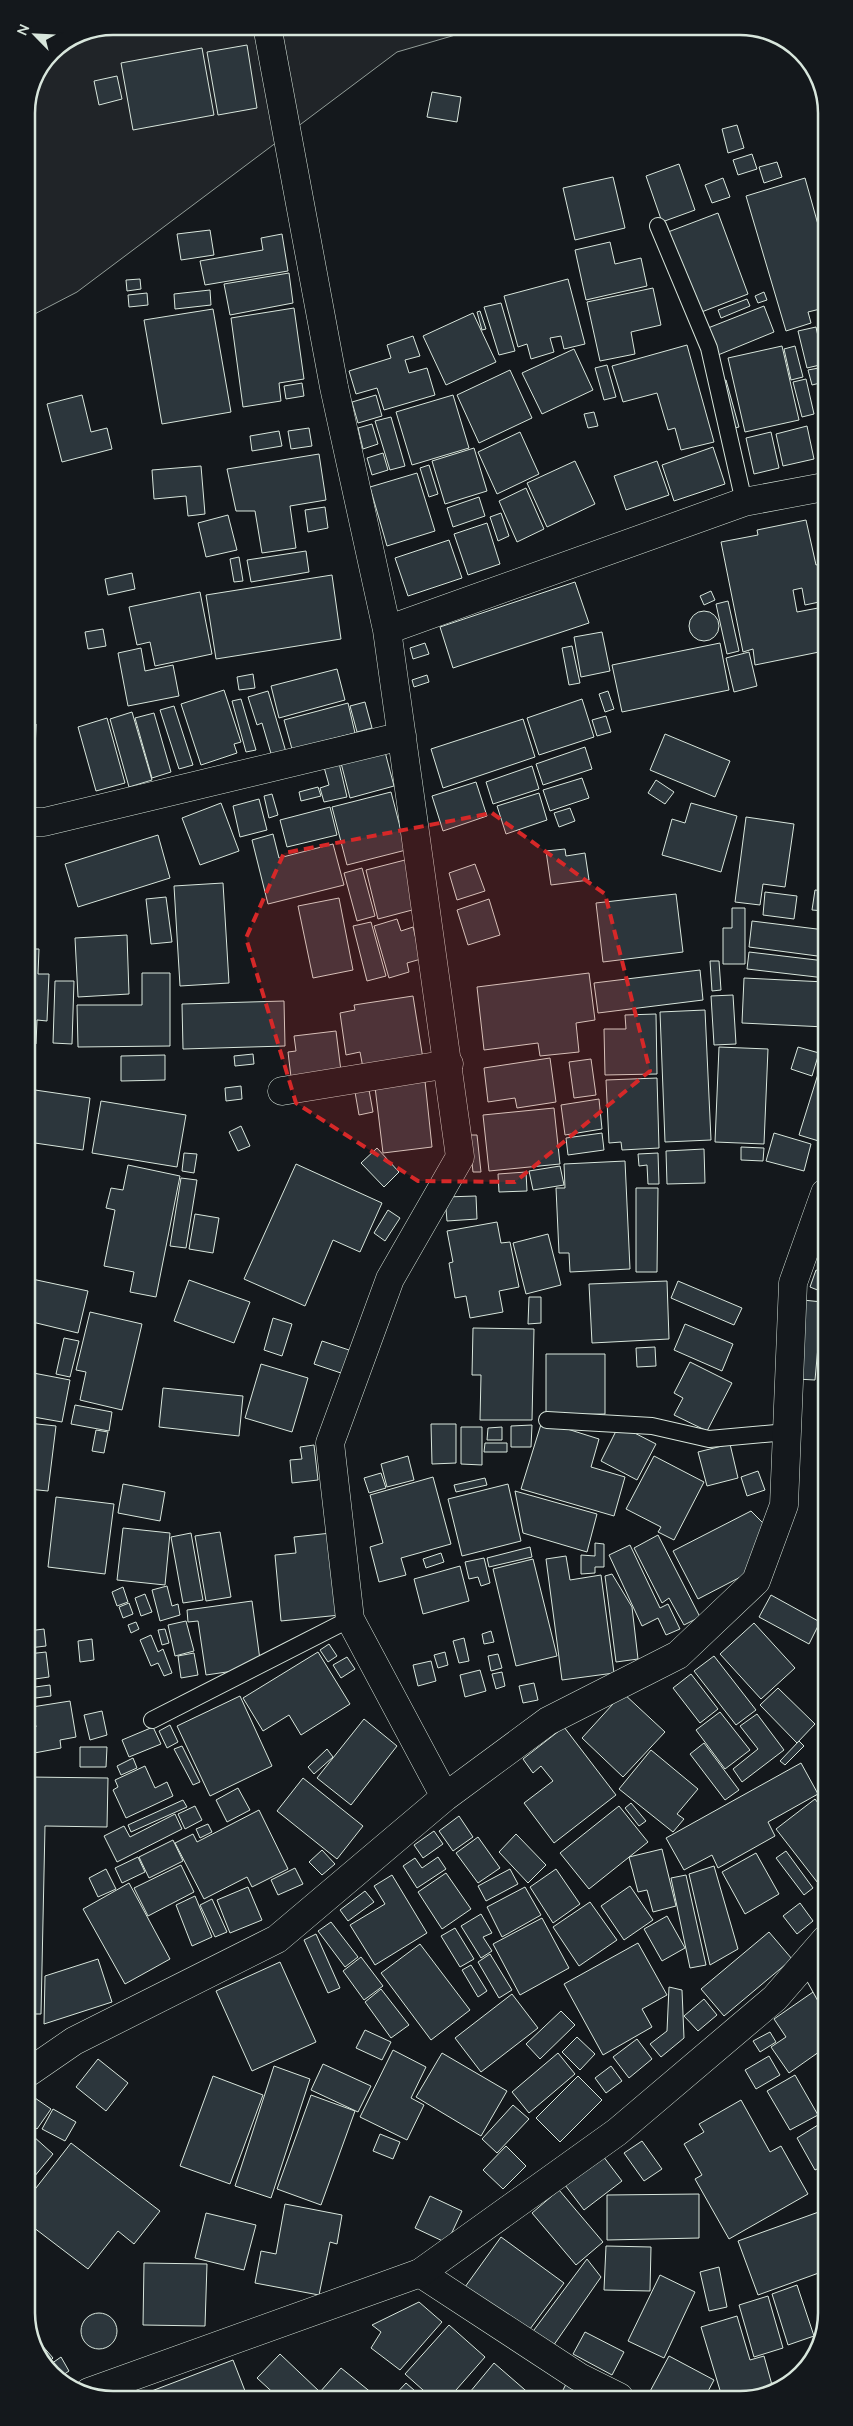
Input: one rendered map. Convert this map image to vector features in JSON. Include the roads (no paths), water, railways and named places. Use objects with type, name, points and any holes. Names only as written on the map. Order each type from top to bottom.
[{"type":"street","points":[[269,35],[334,387],[387,630],[449,1064],[460,1156],[390,1279],[330,1443],[350,1619],[445,1798]]},
{"type":"street","points":[[387,630],[744,502],[818,488]]},
{"type":"street","points":[[35,822],[44,822],[402,736]]},
{"type":"street","points":[[282,1091],[449,1064]]},
{"type":"street","points":[[35,2068],[74,2041],[277,1939],[445,1798],[548,1721],[678,1655],[756,1582],[784,1505],[793,1283],[818,1213]]},
{"type":"street","points":[[102,2390],[420,2273],[617,2132],[774,1998],[818,1948]]},
{"type":"street","points":[[420,2273],[579,2377],[607,2391]]},
{"type":"lane","points":[[658,226],[709,348],[744,502]]},
{"type":"lane","points":[[547,1420],[652,1426],[709,1439],[787,1432]]},
{"type":"lane","points":[[152,1720],[350,1619]]},
{"type":"lane","points":[[806,1962],[818,1984]]}]
